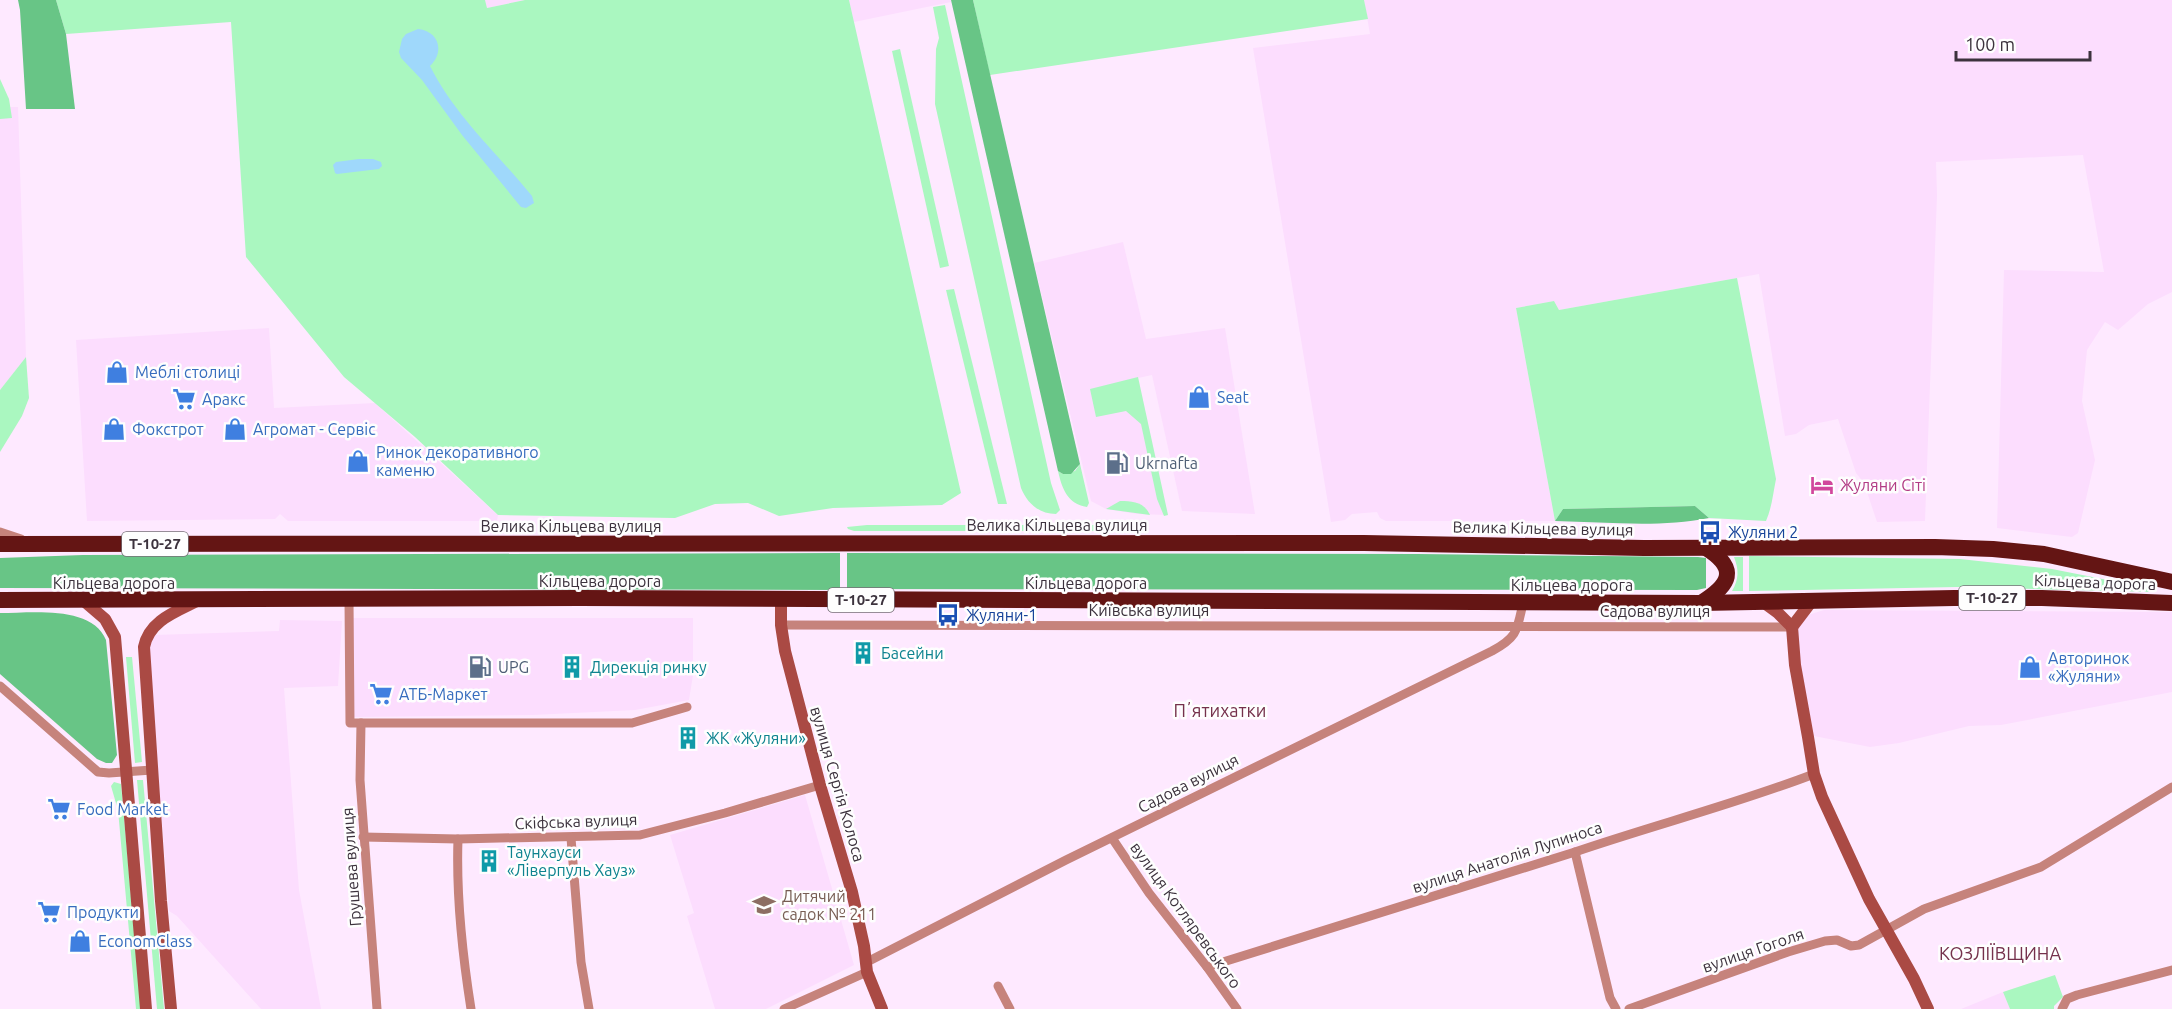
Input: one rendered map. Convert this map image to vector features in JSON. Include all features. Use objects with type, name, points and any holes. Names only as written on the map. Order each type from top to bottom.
[{"type":"highway","name":"Велика Кільцева вулиця","points":[[35,544],[1364,543],[1706,548],[1969,548],[2017,551],[2079,561]]},
{"type":"highway","name":"Т-10-27","points":[[0,544],[35,544]]},
{"type":"highway","points":[[1701,603],[1722,588],[1726,578],[1722,560],[1706,548]]},
{"type":"highway","name":"Кільцева дорога","points":[[2079,561],[2172,582]]},
{"type":"highway","name":"Кільцева дорога","points":[[0,600],[580,598],[1701,603],[1954,597],[2172,603]]},
{"type":"street","points":[[0,532],[35,544]]},
{"type":"street","points":[[349,600],[350,723],[632,723],[687,707]]},
{"type":"street","name":"вулиця Сергія Колоса","points":[[781,600],[781,625],[785,649],[820,785],[852,892],[867,967],[882,1009]]},
{"type":"street","points":[[84,601],[105,619],[116,637],[146,1009]]},
{"type":"street","points":[[171,1009],[144,647],[152,628],[160,621],[198,601]]},
{"type":"street","points":[[1763,602],[1792,627],[1814,774],[1822,797],[1857,875],[1928,1009]]},
{"type":"street","points":[[1792,627],[1811,602]]},
{"type":"street","points":[[1518,627],[1523,603]]},
{"type":"street","name":"Київська вулиця","points":[[781,625],[1007,627],[1180,624],[1518,627]]},
{"type":"street","name":"Садова вулиця","points":[[784,1009],[1112,838],[1492,651],[1513,637],[1518,627],[1792,627]]},
{"type":"street","points":[[0,686],[98,772],[110,774],[152,770]]},
{"type":"street","name":"Грушева вулиця","points":[[362,723],[360,780],[377,1009]]},
{"type":"street","name":"вулиця Анатолія Лупиноса","points":[[1207,967],[1575,852],[1635,831],[1721,807],[1814,774]]},
{"type":"street","name":"Скіфська вулиця","points":[[363,837],[458,839],[640,835],[820,785]]},
{"type":"street","name":"вулиця Гоголя","points":[[1629,1009],[1788,952],[1837,940],[1851,946],[1859,945],[1924,909],[2040,867],[2172,787]]},
{"type":"street","points":[[571,838],[581,962],[590,1009]]},
{"type":"street","name":"вулиця Котляревського","points":[[1112,838],[1149,893],[1237,1009]]},
{"type":"street","points":[[458,839],[459,914],[471,1009]]},
{"type":"street","points":[[1575,852],[1610,998],[1616,1009]]},
{"type":"street","points":[[2062,1009],[2067,999],[2077,995],[2172,970]]},
{"type":"street","points":[[998,986],[1010,1009]]},
{"type":"shaded area","points":[[485,0],[525,0],[487,8]]},
{"type":"shaded area","points":[[849,0],[951,0],[951,2],[854,22]]},
{"type":"shaded area","points":[[1364,0],[2172,0],[2172,292],[2148,304],[2118,330],[2105,322],[2087,350],[2082,401],[2095,460],[2078,533],[2072,537],[1997,528],[2004,270],[2104,272],[2083,155],[1936,162],[1937,195],[1925,521],[1877,522],[1864,483],[1856,473],[1838,419],[1809,425],[1796,434],[1785,436],[1759,274],[1559,310],[1554,301],[1516,308],[1555,521],[1386,521],[1380,518],[1377,512],[1352,514],[1345,520],[1331,522],[1253,48],[1370,34]]},
{"type":"shaded area","points":[[0,107],[18,107],[26,357],[0,390]]},
{"type":"shaded area","points":[[1123,242],[1146,339],[1225,328],[1255,514],[1182,511],[1152,375],[1138,378],[1168,515],[1137,514],[1106,509],[1091,501],[1034,263]]},
{"type":"shaded area","points":[[269,328],[274,408],[375,403],[498,515],[497,521],[288,521],[280,514],[275,519],[87,521],[76,340]]},
{"type":"shaded area","name":"Авторинок «Жуляни»","points":[[1824,610],[2172,612],[2172,692],[2001,725],[1969,726],[1899,743],[1870,747],[1814,736],[1798,655],[1797,635],[1798,626],[1808,615]]},
{"type":"shaded area","points":[[353,618],[693,618],[693,675],[689,700],[635,710],[533,715],[353,717]]},
{"type":"shaded area","points":[[280,620],[342,621],[338,686],[284,688],[299,890],[321,1009],[261,1009],[177,916],[169,911],[148,643],[154,635],[279,631]]},
{"type":"shaded area","name":"Дитячий садок № 211","points":[[805,795],[854,965],[766,1009],[715,1009],[687,916],[694,913],[670,835]]},
{"type":"shaded area","points":[[2003,992],[2010,1009],[1961,1009]]},
{"type":"green space","points":[[18,0],[56,0],[66,34],[75,109],[26,109]]},
{"type":"green space","points":[[56,0],[485,0],[487,8],[525,0],[849,0],[961,493],[942,505],[833,508],[779,516],[748,503],[715,504],[675,518],[498,515],[415,437],[344,377],[246,257],[231,22],[66,34]]},
{"type":"green space","points":[[951,0],[973,0],[1080,464],[1071,474],[1058,471]]},
{"type":"green space","points":[[973,0],[1364,0],[1368,19],[990,75]]},
{"type":"green space","points":[[945,5],[1051,483],[1060,510],[1056,514],[1034,507],[1021,488],[935,104],[936,49],[939,38],[933,7]]},
{"type":"green space","points":[[900,49],[949,266],[940,268],[892,51]]},
{"type":"green space","points":[[0,79],[9,99],[12,118],[0,119]]},
{"type":"green space","points":[[1737,278],[1776,479],[1766,521],[1709,518],[1695,506],[1563,509],[1555,521],[1516,308],[1554,301],[1559,310]]},
{"type":"green space","points":[[954,289],[1007,504],[998,504],[946,290]]},
{"type":"green space","points":[[26,357],[29,398],[22,416],[0,452],[0,390]]},
{"type":"green space","points":[[1138,377],[1168,515],[1164,516],[1157,499],[1141,424],[1126,411],[1096,417],[1090,389]]},
{"type":"green space","points":[[1080,464],[1089,503],[1087,507],[1070,499],[1058,471],[1063,474],[1075,471]]},
{"type":"green space","points":[[1120,501],[1138,503],[1145,507],[1150,515],[1106,509]]},
{"type":"green space","points":[[1695,506],[1709,518],[1652,524],[1555,521],[1563,509]]},
{"type":"green space","points":[[867,525],[1100,525],[1145,531],[854,531],[847,527]]},
{"type":"green space","points":[[840,553],[840,590],[0,588],[0,558],[83,555]]},
{"type":"green space","points":[[847,553],[1698,557],[1706,558],[1706,588],[1697,590],[847,589]]},
{"type":"green space","points":[[1749,556],[1960,559],[2052,569],[2153,589],[2153,592],[1957,587],[1749,591]]},
{"type":"green space","points":[[1734,557],[1743,557],[1743,591],[1732,591],[1738,574]]},
{"type":"green space","points":[[0,613],[60,613],[88,621],[99,629],[106,640],[117,755],[112,763],[97,759],[0,674]]},
{"type":"green space","points":[[126,657],[132,657],[142,762],[135,763]]},
{"type":"green space","points":[[137,780],[143,780],[164,1009],[157,1009]]},
{"type":"green space","points":[[114,782],[121,784],[141,1009],[136,1009],[118,810],[111,786]]},
{"type":"green space","points":[[2055,975],[2063,997],[2054,1009],[2010,1009],[2003,992]]},
{"type":"water","points":[[418,29],[431,34],[438,43],[437,55],[430,66],[452,102],[532,196],[534,203],[526,208],[521,207],[462,135],[422,80],[401,58],[399,52],[402,39],[406,34]]},
{"type":"water","points":[[373,159],[381,162],[382,166],[379,169],[335,173],[333,165],[336,162]]},
{"type":"place","name":"Меблі столиці","points":[[117,372]]},
{"type":"place","name":"Seat","points":[[1199,397]]},
{"type":"place","name":"Аракс","points":[[184,399]]},
{"type":"place","name":"Фокстрот","points":[[114,429]]},
{"type":"place","name":"Агромат - Сервіс","points":[[235,429]]},
{"type":"place","name":"Ринок декоративного каменю","points":[[358,461]]},
{"type":"place","name":"Ukrnafta","points":[[1117,463]]},
{"type":"place","name":"Жуляни Сіті","points":[[1822,485]]},
{"type":"place","name":"Жуляни 2","points":[[1710,532]]},
{"type":"place","name":"Жуляни-1","points":[[948,615]]},
{"type":"place","name":"Басейни","points":[[863,653]]},
{"type":"place","name":"UPG","points":[[480,667]]},
{"type":"place","name":"Дирекція ринку","points":[[572,667]]},
{"type":"place","name":"Авторинок «Жуляни»","points":[[2030,667]]},
{"type":"place","name":"АТБ-Маркет","points":[[381,694]]},
{"type":"place","name":"ЖК «Жуляни»","points":[[688,738]]},
{"type":"place","name":"Food Market","points":[[59,809]]},
{"type":"place","name":"Таунхауси «Ліверпуль Хауз»","points":[[489,861]]},
{"type":"place","name":"Дитячий садок № 211","points":[[764,905]]},
{"type":"place","name":"Продукти","points":[[49,912]]},
{"type":"place","name":"EconomClass","points":[[80,941]]},
{"type":"district","name":"Пʼятихатки","points":[[1220,711]]},
{"type":"district","name":"КОЗЛІЇВЩИНА","points":[[2000,954]]}]
